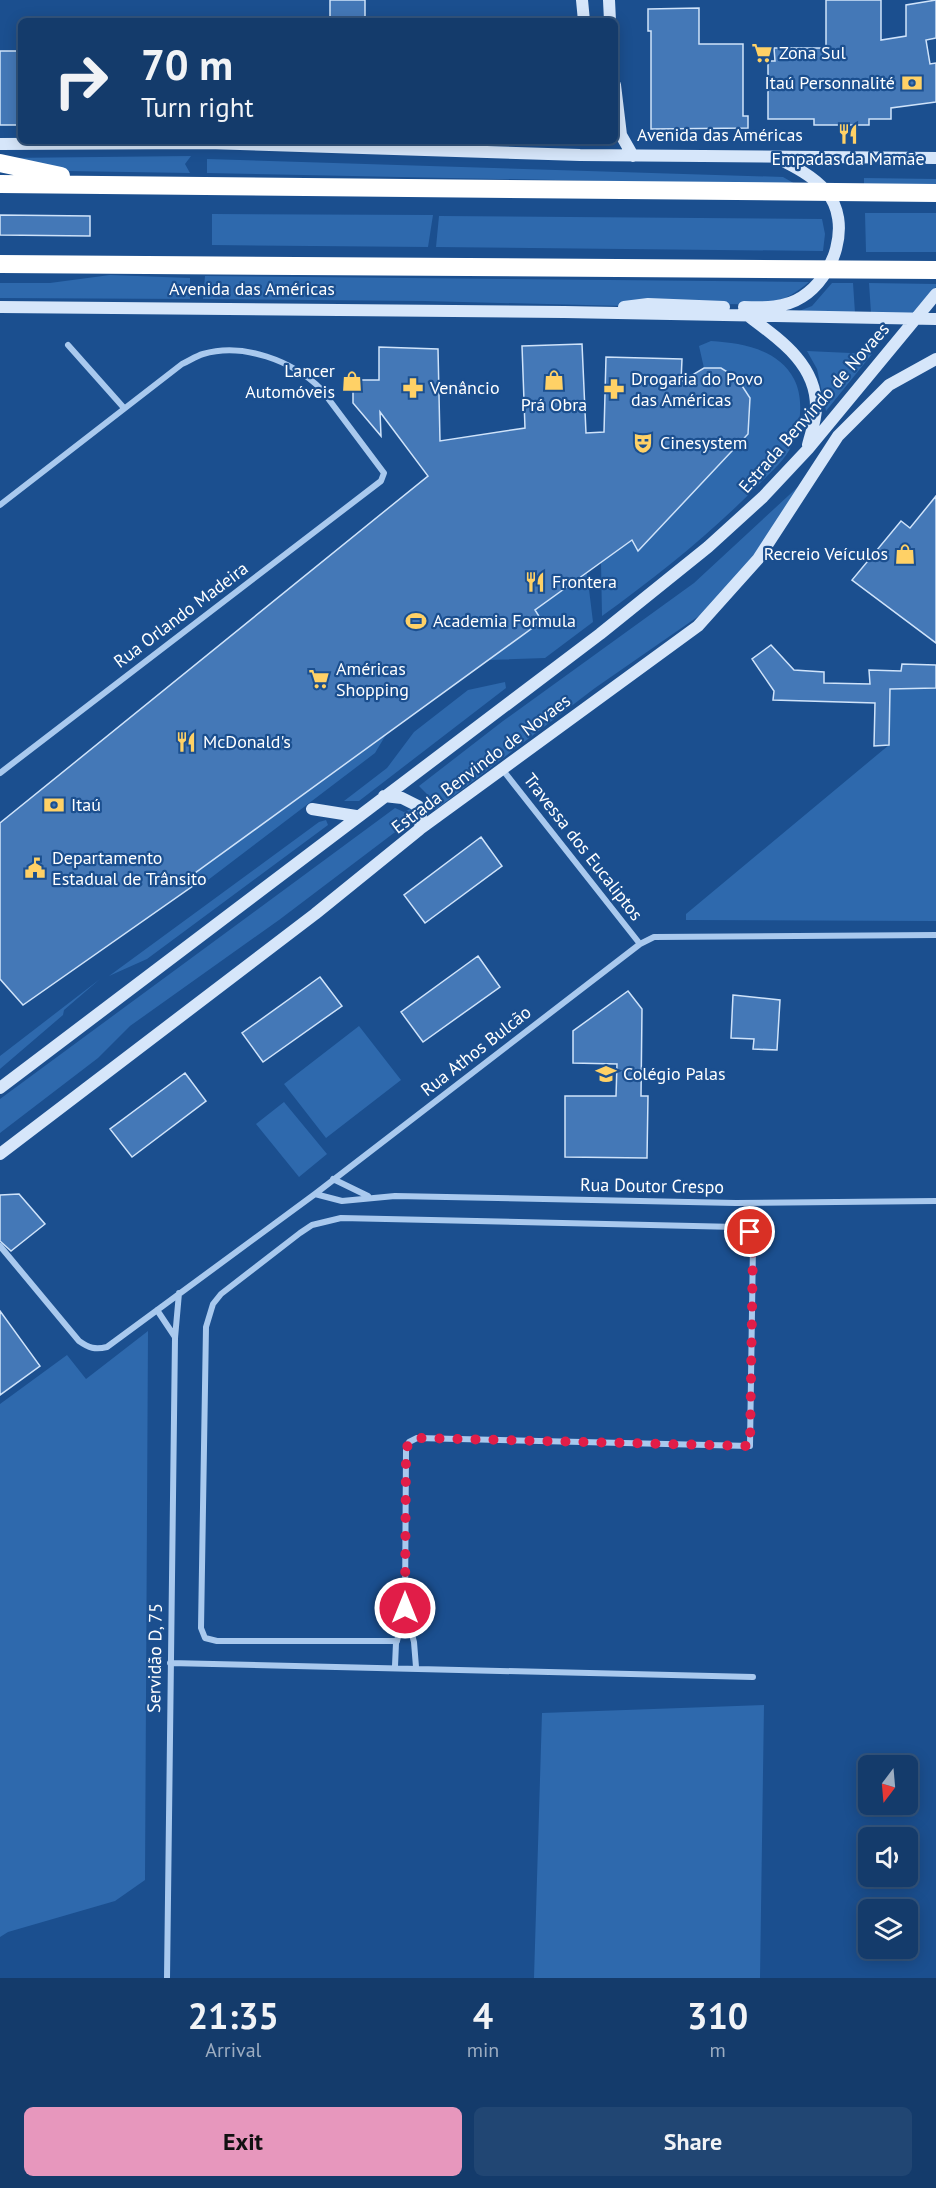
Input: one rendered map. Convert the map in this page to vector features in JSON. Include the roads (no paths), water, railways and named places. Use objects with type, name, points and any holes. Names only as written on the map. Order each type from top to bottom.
[{"type":"highway","points":[[0,163],[98,185]]},
{"type":"highway","points":[[0,184],[936,193]]},
{"type":"highway","name":"Avenida das Américas","points":[[0,264],[936,270]]},
{"type":"street","points":[[582,0],[584,18]]},
{"type":"street","points":[[609,0],[610,18]]},
{"type":"street","points":[[618,110],[621,135],[633,156]]},
{"type":"street","name":"Avenida das Américas","points":[[0,144],[18,144]]},
{"type":"street","name":"Avenida das Américas","points":[[242,144],[633,156],[936,158]]},
{"type":"street","points":[[580,154],[585,144]]},
{"type":"street","points":[[609,313],[619,308],[648,304],[780,306],[801,298],[815,287],[828,268],[837,243],[836,211],[827,192],[805,172],[775,156]]},
{"type":"street","name":"Estrada Benvindo de Novaes","points":[[0,1088],[356,816],[600,634],[708,547],[763,497],[808,449],[936,294]]},
{"type":"street","name":"Avenida das Américas","points":[[0,307],[609,313],[936,319]]},
{"type":"street","points":[[747,315],[781,341],[810,374],[816,410],[808,449]]},
{"type":"street","points":[[0,505],[124,408],[68,345]]},
{"type":"street","name":"Rua Orlando Madeira","points":[[0,773],[381,481],[384,473],[383,468],[321,388],[309,377],[280,361],[254,353],[226,350],[210,352],[182,364],[124,408]]},
{"type":"street","name":"Estrada Benvindo de Novaes","points":[[0,1154],[315,914],[420,830],[698,626],[758,559],[838,436],[889,385],[936,359]]},
{"type":"street","name":"Travessa dos Eucaliptos","points":[[502,769],[640,944]]},
{"type":"street","points":[[384,796],[402,798],[418,806],[421,814],[420,830]]},
{"type":"street","points":[[312,809],[356,816]]},
{"type":"street","name":"Rua Athos Bulcão","points":[[0,1246],[79,1341],[88,1348],[107,1347],[315,1194],[640,944],[654,937],[667,935],[936,935]]},
{"type":"street","name":"Rua Doutor Crespo","points":[[333,1179],[368,1196]]},
{"type":"street","name":"Rua Doutor Crespo","points":[[315,1194],[342,1201],[368,1196],[736,1203],[936,1201]]},
{"type":"street","points":[[395,1666],[397,1641],[405,1608],[406,1450],[409,1442],[417,1438],[750,1446],[753,1244],[750,1232],[737,1227],[340,1218],[312,1225],[221,1294],[213,1304],[206,1327],[201,1628],[205,1638],[218,1641],[397,1641]]},
{"type":"street","name":"Servidão D, 75","points":[[167,1978],[175,1338],[179,1293]]},
{"type":"street","points":[[157,1310],[175,1338]]},
{"type":"street","points":[[405,1608],[414,1642],[416,1667]]},
{"type":"street","points":[[170,1663],[395,1666],[753,1677]]},
{"type":"place","name":"Zona Sul","points":[[762,53]]},
{"type":"place","name":"Itaú Personnalité","points":[[912,83]]},
{"type":"place","name":"Empadas da Mamãe","points":[[848,134]]},
{"type":"place","name":"Prá Obra","points":[[554,380]]},
{"type":"place","name":"Lancer Automóveis","points":[[352,381]]},
{"type":"place","name":"Venâncio","points":[[413,388]]},
{"type":"place","name":"Drogaria do Povo das Américas","points":[[614,389]]},
{"type":"place","name":"Cinesystem","points":[[643,443]]},
{"type":"place","name":"Recreio Veículos","points":[[905,554]]},
{"type":"place","name":"Frontera","points":[[535,582]]},
{"type":"place","name":"Academia Formula","points":[[416,621]]},
{"type":"place","name":"Américas Shopping","points":[[319,679]]},
{"type":"place","name":"McDonald's","points":[[186,742]]},
{"type":"place","name":"Itaú","points":[[54,805]]},
{"type":"place","name":"Departamento Estadual de Trânsito","points":[[35,868]]},
{"type":"place","name":"Colégio Palas","points":[[606,1074]]}]
